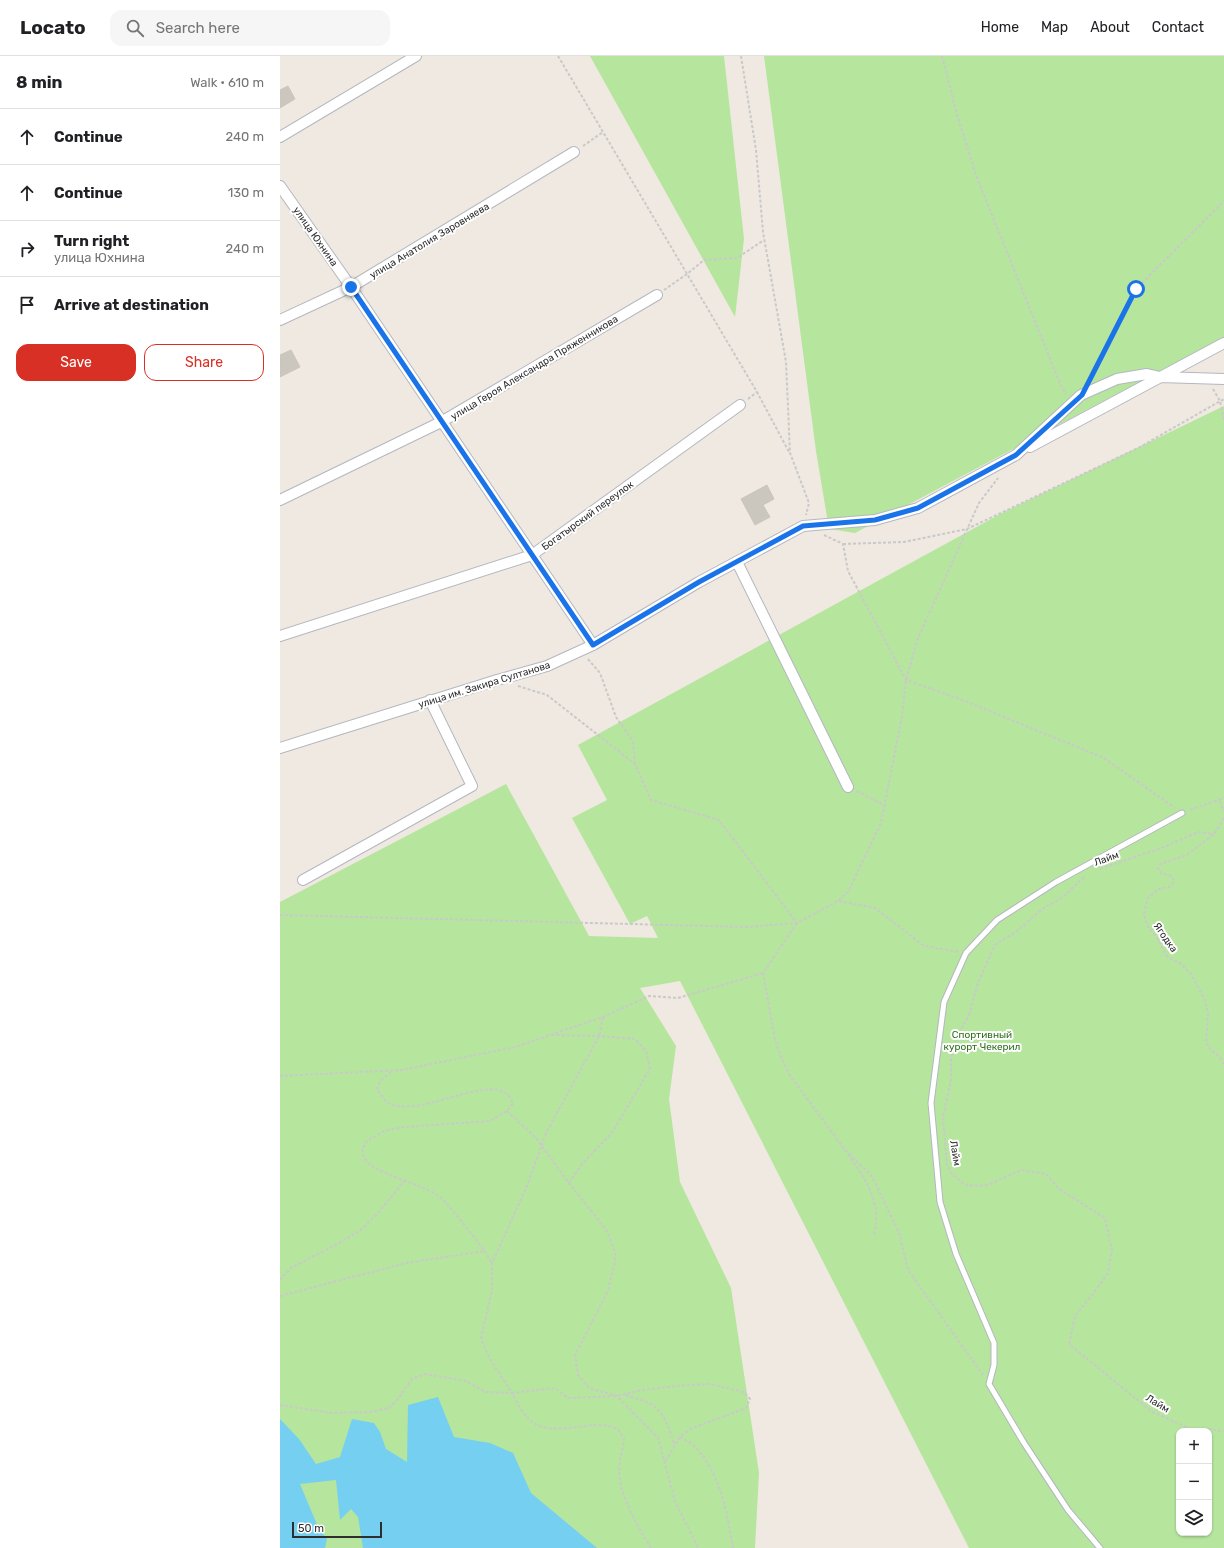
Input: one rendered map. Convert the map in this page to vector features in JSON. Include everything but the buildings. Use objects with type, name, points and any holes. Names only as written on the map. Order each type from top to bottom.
[{"type":"street","points":[[280,137],[416,56]]},
{"type":"street","name":"улица Анатолия Заровняева","points":[[280,320],[351,287],[574,152]]},
{"type":"street","name":"улица Юхнина","points":[[280,186],[351,287],[593,645]]},
{"type":"street","name":"улица Героя Александра Пряженникова","points":[[280,500],[441,422],[657,295]]},
{"type":"street","points":[[803,526],[875,520],[918,508],[1160,376],[1224,343]]},
{"type":"street","points":[[1016,455],[1082,395],[1117,379],[1147,374],[1224,379]]},
{"type":"street","name":"Богатырский переулок","points":[[280,636],[532,555],[740,405]]},
{"type":"street","name":"улица им. Закира Султанова","points":[[280,748],[430,700],[547,666],[593,645],[737,562],[803,526]]},
{"type":"street","points":[[737,562],[848,787]]},
{"type":"street","points":[[304,880],[472,786],[430,700]]},
{"type":"lane","points":[[1100,1548],[1068,1510],[1024,1443],[989,1384],[994,1365],[994,1343],[956,1254],[940,1202],[931,1103],[944,1002],[966,953],[997,920],[1056,882],[1182,812]]},
{"type":"path","points":[[558,56],[757,392],[790,453],[809,503],[803,526]]},
{"type":"path","points":[[741,56],[756,150],[765,239],[786,362],[790,453]]},
{"type":"path","points":[[942,56],[956,115],[977,178],[1061,386],[1072,404]]},
{"type":"path","points":[[574,152],[603,132]]},
{"type":"path","points":[[1082,395],[1136,289],[1224,201]]},
{"type":"path","points":[[657,295],[704,260],[737,258],[765,239]]},
{"type":"path","points":[[1206,377],[1220,402],[1224,420]]},
{"type":"path","points":[[823,535],[843,544],[904,542],[967,529],[1138,448],[1224,399]]},
{"type":"path","points":[[280,915],[747,927],[797,923],[838,901],[848,892],[881,823],[902,716],[906,680],[918,638],[979,503],[1002,473]]},
{"type":"path","points":[[843,544],[848,571],[906,680],[965,701],[1104,758],[1182,812],[1220,801],[1224,798]]},
{"type":"path","points":[[581,651],[600,672],[616,718],[633,741],[635,764],[652,800],[719,820],[797,923]]},
{"type":"path","points":[[518,686],[546,695],[635,764]]},
{"type":"path","points":[[848,787],[884,805]]},
{"type":"path","points":[[1220,801],[1224,812]]},
{"type":"path","points":[[1214,834],[1224,818]]},
{"type":"path","name":"Лайм","points":[[1096,870],[1164,847],[1198,832],[1214,834]]},
{"type":"path","name":"Ягодка","points":[[1214,834],[1187,855],[1160,864],[1158,870],[1172,876],[1174,882],[1170,887],[1158,888],[1148,898],[1144,914],[1148,925],[1158,939],[1165,953],[1169,958],[1181,964],[1191,974],[1205,1000],[1208,1014],[1206,1042],[1210,1050],[1220,1057],[1224,1065]]},
{"type":"path","name":"Лайм","points":[[1089,872],[1062,898],[1042,909],[1016,932],[996,944],[994,947],[978,983],[969,1015],[956,1038],[951,1059],[951,1080],[943,1117],[947,1165],[951,1173],[965,1185],[988,1185],[1021,1170],[1046,1174],[1059,1189],[1104,1218],[1112,1250],[1108,1273],[1075,1316],[1068,1344],[1151,1411],[1193,1430],[1206,1429],[1224,1431]]},
{"type":"path","points":[[838,901],[874,908],[924,946],[966,953]]},
{"type":"path","points":[[280,1076],[391,1072],[515,1047],[603,1017],[649,996],[678,998],[763,973],[797,923]]},
{"type":"path","points":[[763,973],[775,1040],[781,1057],[790,1074],[869,1186],[876,1205],[874,1235]]},
{"type":"path","points":[[603,1017],[599,1036],[546,1133],[527,1186],[492,1263],[492,1290],[481,1339],[490,1359],[512,1393],[522,1412],[534,1424],[552,1429],[605,1426],[618,1430],[624,1439],[619,1467],[621,1485],[634,1519],[650,1548]]},
{"type":"path","points":[[549,1035],[599,1036],[635,1039],[646,1051],[650,1069],[611,1134],[582,1164],[569,1183]]},
{"type":"path","points":[[391,1072],[380,1081],[378,1090],[388,1104],[405,1108],[427,1104],[454,1096],[494,1089],[507,1094],[513,1104],[507,1111],[490,1121],[404,1127],[384,1131],[367,1141],[362,1149],[364,1157],[371,1164],[385,1173],[405,1180],[437,1195],[478,1241],[492,1263]]},
{"type":"path","points":[[507,1111],[536,1138],[607,1231],[616,1256],[608,1291],[575,1355],[578,1375],[588,1388],[617,1396],[658,1438],[675,1500],[698,1548]]},
{"type":"path","points":[[845,1150],[872,1176],[899,1233],[908,1270],[989,1384]]},
{"type":"path","points":[[280,1280],[291,1268],[339,1244],[361,1230],[379,1212],[405,1180]]},
{"type":"path","points":[[280,1296],[406,1263],[485,1251]]},
{"type":"path","points":[[280,1406],[332,1413],[376,1411],[389,1408],[398,1399],[412,1379],[425,1374],[466,1380],[485,1392],[512,1393],[555,1388],[568,1398],[617,1396],[642,1390],[710,1384],[744,1392],[750,1399],[746,1408],[690,1429],[680,1437],[665,1462]]},
{"type":"path","points":[[624,1394],[648,1403],[659,1410],[668,1424],[675,1445]]},
{"type":"path","points":[[680,1437],[692,1445],[707,1462],[719,1486],[733,1548]]},
{"type":"green space","points":[[590,56],[724,56],[744,239],[735,317]]},
{"type":"green space","points":[[764,56],[1224,56],[1224,337],[855,533],[829,529],[816,451]]},
{"type":"green space","name":"Спортивный курорт Чекерил","points":[[1224,406],[1224,1548],[969,1548],[680,981],[640,988],[676,1046],[669,1099],[680,1182],[731,1288],[759,1473],[755,1548],[280,1548],[280,902],[506,784],[589,936],[658,938],[647,916],[630,924],[572,818],[607,800],[578,745],[1002,513]]},
{"type":"water","points":[[438,1397],[454,1437],[490,1443],[513,1453],[531,1493],[597,1548],[363,1548],[358,1517],[351,1509],[340,1520],[336,1480],[300,1484],[318,1527],[327,1539],[325,1548],[280,1548],[280,1419],[299,1439],[316,1464],[340,1457],[352,1419],[374,1423],[380,1432],[386,1449],[407,1462],[408,1405]]},
{"type":"route","points":[[351,287],[593,645],[699,582],[803,526],[875,520],[918,508],[1016,455],[1082,395],[1136,289]]}]
